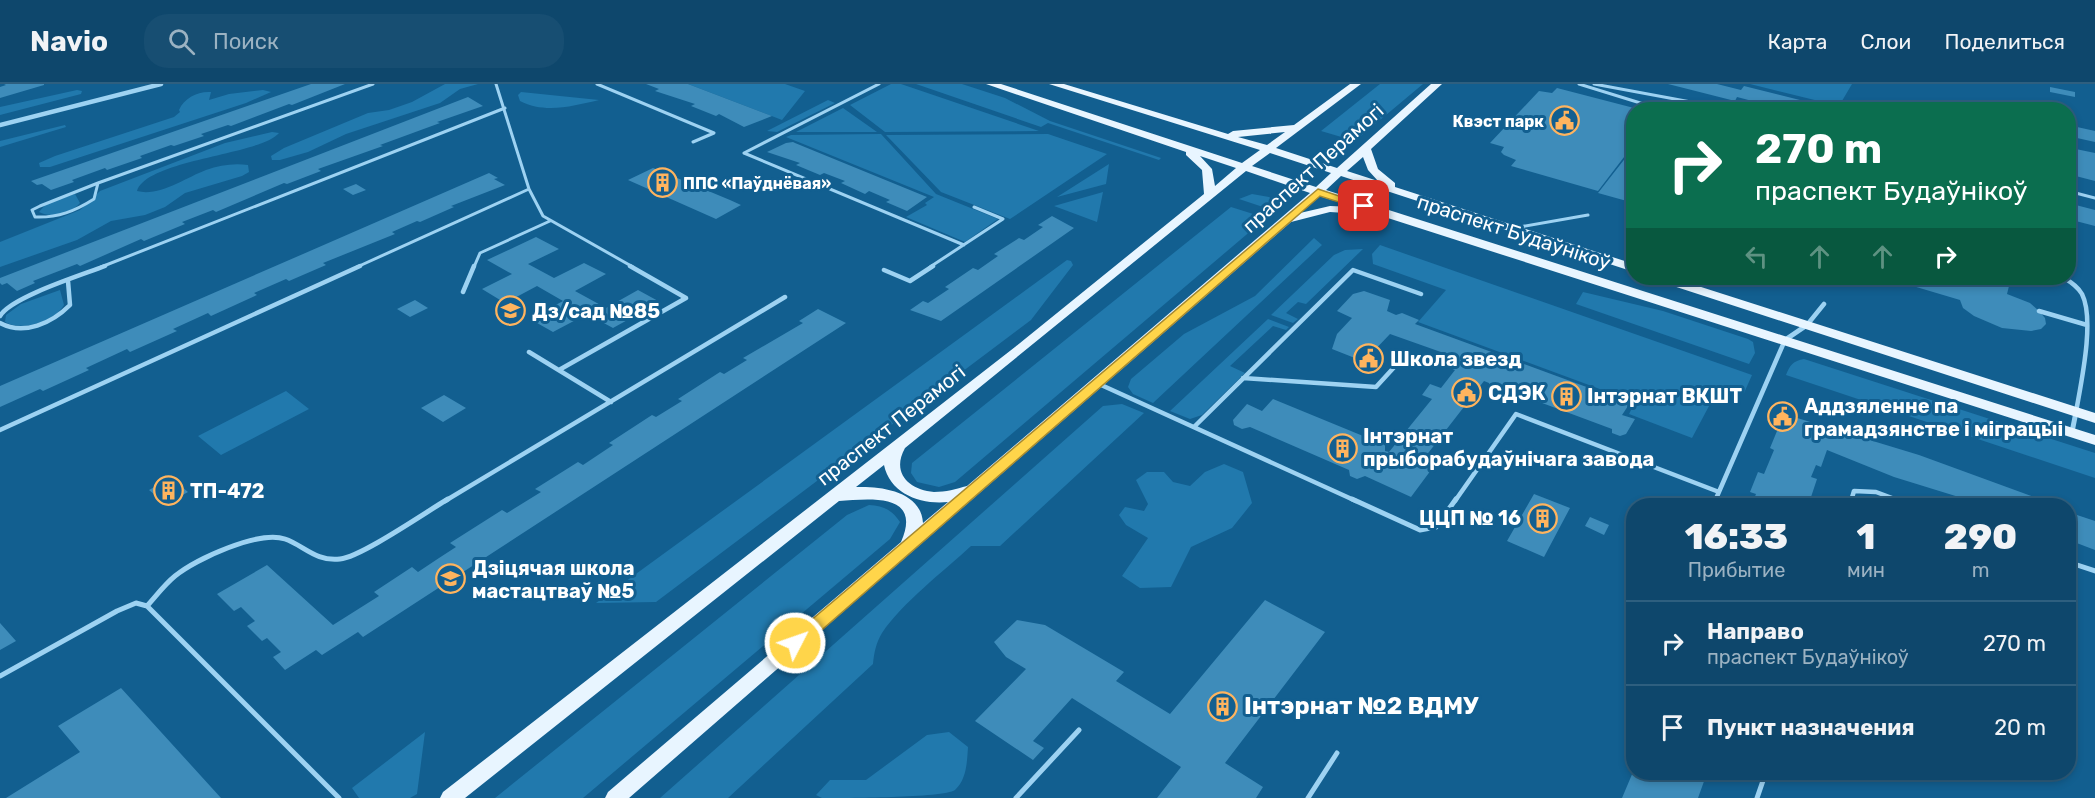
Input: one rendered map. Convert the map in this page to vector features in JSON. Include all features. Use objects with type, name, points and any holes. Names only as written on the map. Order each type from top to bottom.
[{"type":"main road","name":"праспект Будаўнікоў","points":[[991,84],[1243,168],[2095,440]]},
{"type":"main road","name":"праспект Будаўнікоў","points":[[1054,84],[1341,172],[1626,265]]},
{"type":"main road","name":"праспект Перамогі","points":[[450,798],[900,445],[1243,168],[1356,84]]},
{"type":"main road","name":"праспект Перамогі","points":[[615,798],[1367,150],[1437,84]]},
{"type":"main road","points":[[1205,130],[1238,134],[1296,128]]},
{"type":"main road","points":[[1183,147],[1207,169],[1210,195]]},
{"type":"main road","points":[[1367,150],[1372,170],[1383,181],[1406,193]]},
{"type":"main road","points":[[1286,220],[1330,209],[1386,214]]},
{"type":"main road","points":[[1684,285],[2095,418]]},
{"type":"main road","points":[[900,445],[894,453],[891,470],[901,485],[910,491],[931,497],[943,497],[955,496],[976,487]]},
{"type":"main road","points":[[825,504],[846,494],[869,491],[891,495],[900,500],[908,506],[915,523],[910,542],[903,550]]},
{"type":"street","points":[[0,125],[161,84]]},
{"type":"street","points":[[1785,340],[1807,325]]},
{"type":"street","points":[[2072,432],[2076,412]]},
{"type":"lane","points":[[98,183],[94,199],[73,213],[35,217],[32,210],[46,201],[373,84]]},
{"type":"lane","points":[[496,84],[529,189],[543,216],[686,298],[559,370]]},
{"type":"lane","points":[[597,84],[714,133],[693,142]]},
{"type":"lane","points":[[879,84],[744,153],[964,245]]},
{"type":"lane","points":[[1579,84],[1637,102]]},
{"type":"lane","points":[[1594,84],[1691,102]]},
{"type":"lane","points":[[0,315],[4,309],[19,300],[505,108]]},
{"type":"lane","points":[[0,430],[529,189]]},
{"type":"lane","points":[[2076,193],[2095,198]]},
{"type":"lane","points":[[884,270],[910,282],[1003,219],[974,207]]},
{"type":"lane","points":[[1512,228],[1588,214]]},
{"type":"lane","points":[[463,292],[480,253],[550,221]]},
{"type":"lane","points":[[1195,426],[1353,270],[1421,294]]},
{"type":"lane","points":[[0,323],[10,329],[29,328],[63,313],[70,305],[68,281]]},
{"type":"lane","points":[[2074,285],[2085,301],[2087,325],[2076,412]]},
{"type":"lane","points":[[147,606],[175,576],[210,554],[250,540],[284,538],[310,554],[340,559],[368,547],[785,297]]},
{"type":"lane","points":[[1807,325],[1824,304]]},
{"type":"lane","points":[[2039,311],[2087,325]]},
{"type":"lane","points":[[1716,498],[1785,340]]},
{"type":"lane","points":[[530,352],[611,402]]},
{"type":"lane","points":[[1243,378],[1376,387],[1398,363]]},
{"type":"lane","points":[[1097,383],[1420,530],[1436,527],[1516,414],[1719,492]]},
{"type":"lane","points":[[1852,498],[1854,491],[1865,491],[1893,498]]},
{"type":"lane","points":[[2076,565],[2095,571]]},
{"type":"lane","points":[[0,676],[117,611],[136,603],[147,606],[339,798]]},
{"type":"lane","points":[[1016,798],[1079,730]]},
{"type":"lane","points":[[1308,798],[1337,753]]},
{"type":"lane","points":[[1757,798],[1763,780]]},
{"type":"shaded area","points":[[445,84],[478,84],[460,89],[440,103],[346,134],[308,152],[272,160],[271,156],[284,148],[368,113],[389,110],[412,102]]},
{"type":"shaded area","points":[[688,84],[785,84],[805,91],[782,120]]},
{"type":"shaded area","points":[[891,84],[901,84],[1039,131],[885,132],[850,105]]},
{"type":"shaded area","points":[[916,84],[962,84],[1005,98],[1050,121],[1161,158],[1159,160],[1048,123],[1041,127]]},
{"type":"shaded area","points":[[1380,84],[1423,84],[1355,141],[1321,131]]},
{"type":"shaded area","points":[[1750,84],[1852,84],[1841,102],[1823,102]]},
{"type":"shaded area","points":[[77,90],[82,91],[81,94],[0,115],[0,107]]},
{"type":"shaded area","points":[[263,90],[271,92],[246,103],[50,167],[40,167],[39,163],[55,156],[174,117],[180,112],[184,102],[196,94],[211,92],[209,100],[229,94]]},
{"type":"shaded area","points":[[521,92],[599,100],[559,108],[539,107],[520,101],[518,95]]},
{"type":"shaded area","points":[[828,100],[835,103],[777,132],[767,131]]},
{"type":"shaded area","points":[[843,108],[877,132],[796,132]]},
{"type":"shaded area","points":[[65,125],[66,127],[0,147],[0,141]]},
{"type":"shaded area","points":[[272,132],[279,133],[251,147],[182,164],[161,172],[145,180],[137,191],[163,189],[206,170],[227,165],[248,165],[249,172],[242,176],[185,193],[165,207],[145,215],[111,221],[77,240],[0,267],[0,242],[80,210],[100,191],[225,143]]},
{"type":"shaded area","points":[[881,134],[936,194],[998,219],[965,242],[906,217],[927,205],[925,203],[934,197],[786,137],[791,135]]},
{"type":"shaded area","points":[[1048,134],[1107,154],[1010,219],[941,192],[886,135]]},
{"type":"shaded area","points":[[1109,164],[1106,184],[1057,197]]},
{"type":"shaded area","points":[[1103,192],[1097,222],[1054,206]]},
{"type":"shaded area","points":[[75,194],[80,203],[72,210],[55,215],[39,212],[46,204]]},
{"type":"shaded area","points":[[1252,194],[1269,197],[1277,203],[1277,209],[1275,211],[1239,199]]},
{"type":"shaded area","points":[[1231,207],[1266,218],[955,482],[939,487],[917,482],[911,473],[912,463]]},
{"type":"shaded area","points":[[1314,238],[1322,245],[1153,403],[1133,394],[1128,387],[1131,379],[1184,334],[1255,296]]},
{"type":"shaded area","points":[[1380,245],[1752,375],[1744,393],[1731,395],[1717,391],[1692,438],[1629,414],[1635,402],[1418,322],[1446,290],[1373,264],[1372,254]]},
{"type":"shaded area","points":[[1363,249],[1306,304],[1298,302],[1286,313],[1298,319],[1293,323],[1271,315],[1334,255],[1345,250]]},
{"type":"shaded area","points":[[1067,260],[1073,265],[1031,320],[656,602],[596,603]]},
{"type":"shaded area","points":[[60,290],[64,305],[53,316],[29,325],[12,325],[5,322],[6,315],[21,304]]},
{"type":"shaded area","points":[[1583,292],[1663,311],[1748,339],[1753,342],[1755,353],[1749,364],[1576,304]]},
{"type":"shaded area","points":[[1268,319],[1289,327],[1286,330],[1273,326],[1230,366],[1245,373],[1202,415],[1190,419],[1170,411]]},
{"type":"shaded area","points":[[1804,359],[2095,453],[2095,478],[1786,375],[1792,364]]},
{"type":"shaded area","points":[[286,391],[309,409],[221,455],[198,436]]},
{"type":"shaded area","points":[[1122,404],[1144,413],[1000,546],[971,546],[924,588],[901,610],[882,633],[873,664],[728,798],[660,798],[1103,406]]},
{"type":"shaded area","points":[[1224,464],[1243,472],[1252,503],[1232,528],[1191,547],[1171,587],[1140,588],[1122,576],[1148,538],[1126,525],[1119,515],[1125,507],[1144,511],[1148,504],[1136,480],[1147,472],[1164,472],[1173,482],[1190,486],[1205,472]]},
{"type":"shaded area","points":[[869,505],[887,509],[900,522],[890,539],[583,798],[495,798],[847,515]]},
{"type":"shaded area","points":[[425,732],[417,794],[410,798],[359,798],[352,788]]},
{"type":"shaded area","points":[[949,732],[968,747],[964,775],[955,790],[932,795],[892,797],[822,798],[816,795],[830,780],[866,780],[927,735]]},
{"type":"building","points":[[4,84],[44,85],[0,98],[0,87],[6,85]]},
{"type":"building","points":[[311,84],[345,84],[292,105],[289,104],[231,126],[201,134],[204,136],[140,156],[142,158],[107,170],[105,168],[51,190],[31,181]]},
{"type":"building","points":[[646,84],[688,84],[772,116],[744,127],[719,114],[716,116],[691,106],[695,104],[655,91],[659,89]]},
{"type":"building","points":[[1668,84],[1717,84],[1741,90],[1744,86],[1808,102],[1756,102],[1737,97],[1735,101]]},
{"type":"building","points":[[2050,87],[2075,92],[2075,97],[2050,92]]},
{"type":"building","points":[[1557,88],[1626,106],[1626,154],[1598,191],[1511,166],[1516,160],[1501,152],[1504,147],[1490,143],[1539,91],[1552,93]]},
{"type":"building","points":[[468,97],[483,106],[318,169],[321,171],[287,184],[284,183],[216,212],[213,210],[182,222],[185,224],[144,241],[141,239],[80,266],[77,264],[33,281],[35,283],[17,291],[7,283],[2,285],[0,283],[0,278]]},
{"type":"building","points":[[2076,127],[2095,131],[2095,142],[2076,138]]},
{"type":"building","points":[[793,142],[927,197],[907,211],[886,202],[890,200],[869,191],[865,194],[841,183],[845,181],[824,173],[820,175],[796,165],[800,163],[767,152]]},
{"type":"building","points":[[2076,149],[2095,153],[2095,181],[2076,176]]},
{"type":"building","points":[[1626,157],[1626,201],[1598,193]]},
{"type":"building","points":[[653,168],[741,205],[716,219],[628,180]]},
{"type":"building","points":[[489,173],[505,185],[392,232],[395,234],[323,263],[326,265],[289,281],[286,279],[254,293],[257,295],[211,316],[208,313],[173,329],[177,331],[130,352],[127,349],[43,391],[40,389],[0,407],[0,386]]},
{"type":"building","points":[[356,184],[366,190],[353,195],[343,189]]},
{"type":"building","points":[[2076,205],[2095,210],[2095,226],[2076,221]]},
{"type":"building","points":[[1052,216],[1074,228],[941,321],[910,310],[923,301],[928,303],[949,289],[945,287],[973,268],[978,270],[998,256],[994,254],[1019,238],[1024,240],[1043,227],[1038,225]]},
{"type":"building","points":[[536,237],[559,249],[528,264],[554,278],[584,263],[606,274],[575,291],[606,308],[638,290],[660,302],[613,328],[587,314],[553,332],[530,319],[563,301],[537,286],[505,303],[482,289],[512,274],[487,260]]},
{"type":"building","points":[[1910,285],[2009,285],[2007,294],[2030,303],[2045,318],[2046,324],[2041,329],[2031,331],[2002,328],[1974,316],[1963,308],[1960,300]]},
{"type":"building","points":[[1364,291],[1390,300],[1387,311],[1396,315],[1402,313],[1419,320],[1415,324],[1497,354],[1498,358],[1513,360],[1630,403],[1622,415],[1635,419],[1626,434],[1620,436],[1612,433],[1612,429],[1502,388],[1489,386],[1489,383],[1484,381],[1422,461],[1434,466],[1411,497],[1365,476],[1357,479],[1350,476],[1349,470],[1250,427],[1242,429],[1234,425],[1233,420],[1247,404],[1262,411],[1273,399],[1385,445],[1385,451],[1389,452],[1432,399],[1422,395],[1430,384],[1441,388],[1455,370],[1447,367],[1455,357],[1390,334],[1369,356],[1375,358],[1370,364],[1332,349],[1337,334],[1352,318],[1337,311],[1353,294]]},
{"type":"building","points":[[415,300],[428,308],[410,317],[397,309]]},
{"type":"building","points":[[818,309],[846,323],[363,637],[358,632],[322,655],[316,650],[285,670],[273,657],[281,652],[267,638],[262,641],[247,626],[255,621],[241,607],[234,611],[217,594],[267,565],[333,625],[379,596],[374,592],[412,567],[418,572],[456,547],[450,543],[502,510],[507,513],[541,492],[535,489],[578,462],[583,465],[613,445],[609,443],[652,415],[656,417],[682,401],[678,399],[720,372],[724,374],[747,360],[743,358],[803,323],[799,321]]},
{"type":"building","points":[[444,395],[466,408],[443,422],[421,408]]},
{"type":"building","points":[[1784,414],[1919,455],[2037,498],[1962,498],[1894,477],[1827,450],[1821,467],[1816,465],[1811,477],[1817,479],[1811,498],[1754,498],[1756,494],[1750,492],[1758,472],[1764,474],[1774,450],[1770,448]]},
{"type":"building","name":"ТП-472","points":[[171,478],[188,492],[166,504],[149,490]]},
{"type":"building","name":"ЦЦП № 16","points":[[1534,494],[1570,508],[1544,557],[1507,541]]},
{"type":"building","points":[[2076,515],[2095,521],[2095,550],[2076,543]]},
{"type":"building","points":[[1590,517],[1609,525],[1604,535],[1585,526]]},
{"type":"building","name":"Інтэрнат №2 ВДМУ","points":[[1265,600],[1325,632],[1225,763],[1263,787],[1256,798],[1157,798],[1181,767],[1072,698],[1033,741],[1044,748],[1033,760],[975,721],[1026,669],[1006,657],[994,642],[1017,620],[1045,625],[1124,672],[1116,681],[1170,714]]},
{"type":"building","points":[[0,623],[16,641],[0,650]]},
{"type":"building","points":[[121,688],[221,798],[6,798],[80,752],[58,726]]},
{"type":"building","points":[[1630,780],[1704,780],[1698,798],[1622,798]]},
{"type":"place","name":"Квэст парк","points":[[1565,121]]},
{"type":"place","name":"ППС «Паўднёвая»","points":[[662,183]]},
{"type":"place","name":"Дз/сад №85","points":[[511,311]]},
{"type":"place","name":"Школа звезд","points":[[1369,359]]},
{"type":"place","name":"СДЭК","points":[[1467,393]]},
{"type":"place","name":"Інтэрнат ВКШТ","points":[[1566,396]]},
{"type":"place","name":"Аддзяленне па грамадзянстве і міграцыі","points":[[1783,417]]},
{"type":"place","name":"Інтэрнат прыборабудаўнічага завода","points":[[1342,448]]},
{"type":"place","name":"ТП-472","points":[[169,491]]},
{"type":"place","name":"ЦЦП № 16","points":[[1542,518]]},
{"type":"place","name":"Дзіцячая школа мастацтваў №5","points":[[451,579]]},
{"type":"place","name":"Інтэрнат №2 ВДМУ","points":[[1223,706]]},
{"type":"route","points":[[795,643],[1318,192],[1364,206]]}]
